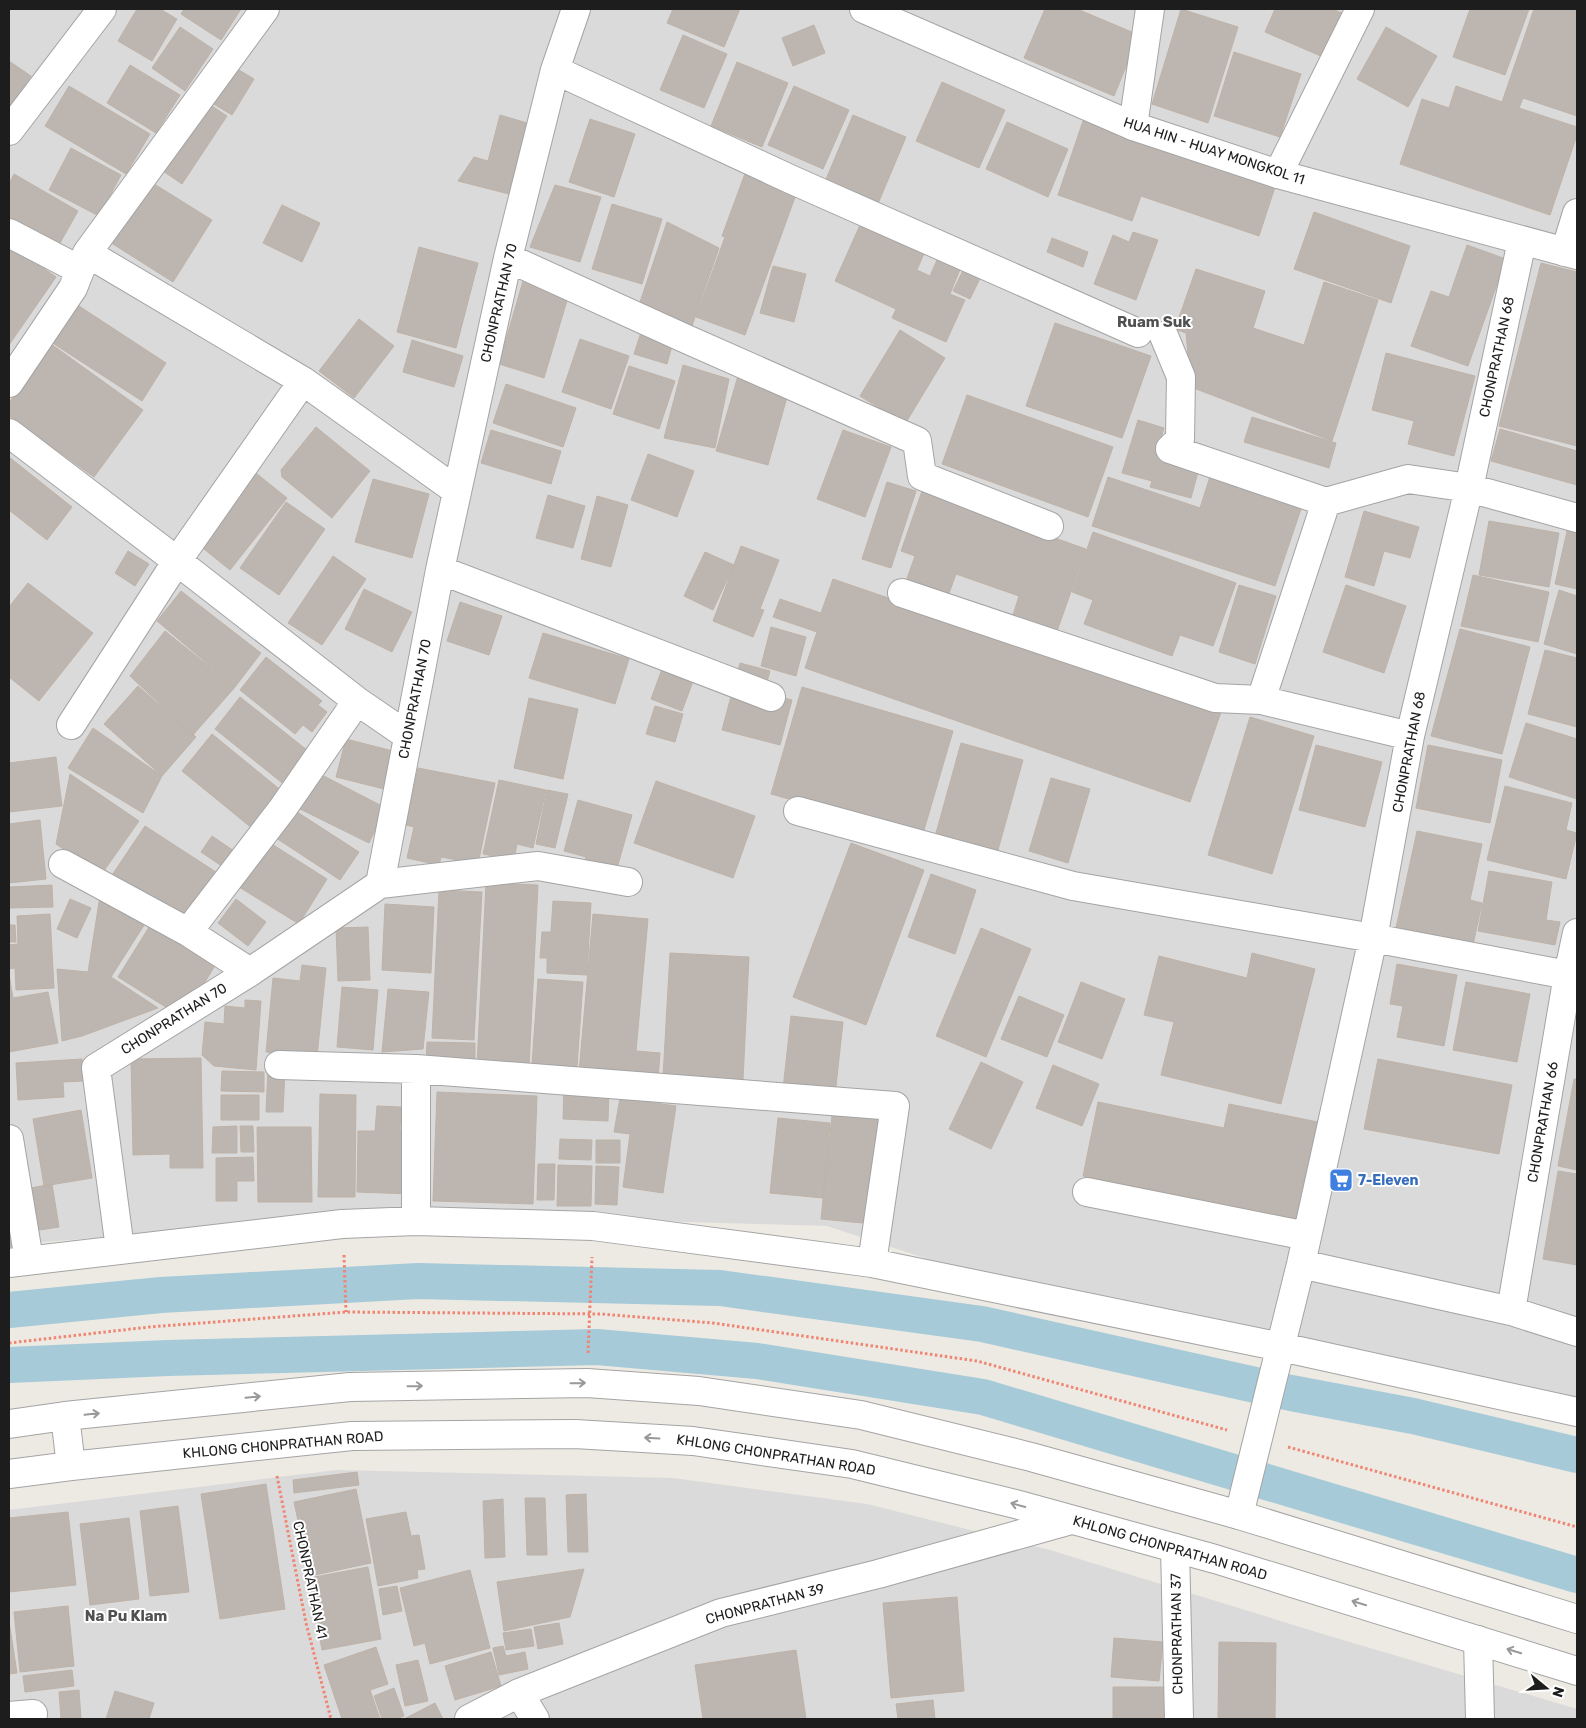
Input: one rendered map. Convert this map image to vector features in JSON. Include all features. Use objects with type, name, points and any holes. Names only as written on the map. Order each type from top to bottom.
[{"type":"street","points":[[9,131],[102,9]]},
{"type":"street","points":[[9,383],[73,288],[83,261],[265,9]]},
{"type":"street","name":"CHONPRATHAN 70","points":[[120,1248],[96,1068],[250,972],[380,884],[440,570],[508,258],[555,70],[576,9]]},
{"type":"street","name":"HUA HIN - HUAY MONGKOL 11","points":[[864,9],[1133,126],[1278,174],[1571,254]]},
{"type":"street","points":[[1133,126],[1150,9]]},
{"type":"street","points":[[1278,174],[1360,9]]},
{"type":"street","points":[[555,70],[790,179],[1151,334],[1182,377],[1180,439],[1170,449],[1326,502],[1408,479],[1469,488],[1577,518]]},
{"type":"street","points":[[1571,254],[1577,213]]},
{"type":"street","points":[[9,233],[83,261],[302,381],[457,491]]},
{"type":"street","name":"CHONPRATHAN 68","points":[[1239,1515],[1301,1264],[1373,938],[1410,736],[1469,488],[1522,241]]},
{"type":"street","points":[[508,258],[917,441],[922,476],[1049,526]]},
{"type":"street","points":[[71,725],[177,561],[302,381]]},
{"type":"street","points":[[9,433],[358,701],[408,736]]},
{"type":"street","points":[[1261,700],[1326,502]]},
{"type":"street","points":[[440,570],[771,697]]},
{"type":"street","points":[[902,593],[1215,698],[1261,700],[1410,736]]},
{"type":"street","points":[[188,932],[283,808],[358,701]]},
{"type":"street","points":[[798,811],[1073,886],[1373,938],[1568,975]]},
{"type":"street","points":[[63,864],[188,932],[250,972]]},
{"type":"street","points":[[380,884],[538,866],[628,882]]},
{"type":"street","name":"CHONPRATHAN 66","points":[[1511,1310],[1568,975],[1577,933]]},
{"type":"street","points":[[279,1065],[416,1069],[896,1106],[872,1263]]},
{"type":"street","points":[[416,1069],[416,1221]]},
{"type":"street","points":[[9,1139],[19,1261],[342,1224],[416,1221],[593,1226],[872,1263],[1281,1347],[1577,1412]]},
{"type":"street","points":[[1087,1192],[1307,1236]]},
{"type":"street","points":[[1301,1264],[1511,1310],[1577,1332]]},
{"type":"street","points":[[9,1424],[65,1416],[350,1387],[587,1383],[699,1391],[861,1416],[1032,1457],[1239,1515],[1577,1619]]},
{"type":"street","points":[[65,1416],[71,1466]]},
{"type":"street","name":"KHLONG CHONPRATHAN ROAD","points":[[9,1474],[352,1436],[575,1434],[693,1441],[852,1464],[1019,1505],[1175,1548],[1577,1670]]},
{"type":"street","name":"CHONPRATHAN 39","points":[[469,1719],[519,1693],[721,1613],[878,1574],[1071,1520]]},
{"type":"street","name":"CHONPRATHAN 37","points":[[1175,1548],[1179,1719]]},
{"type":"street","points":[[1478,1640],[1480,1719]]},
{"type":"street","points":[[519,1693],[535,1719]]},
{"type":"path","points":[[342,1224],[346,1312]]},
{"type":"path","points":[[589,1328],[593,1226]]},
{"type":"path","name":"CHONPRATHAN 41","points":[[271,1445],[306,1623],[330,1719]]},
{"type":"shaded area","points":[[9,9],[1577,9],[1577,1413],[955,1268],[827,1226],[389,1213],[9,1245]]},
{"type":"shaded area","points":[[337,1470],[673,1478],[867,1504],[1050,1550],[1326,1635],[1577,1709],[1577,1719],[9,1719],[9,1510]]},
{"type":"building","points":[[137,9],[160,9],[177,19],[152,61],[118,41]]},
{"type":"building","points":[[184,9],[241,9],[221,40],[181,14]]},
{"type":"building","points":[[673,9],[740,9],[724,47],[667,23]]},
{"type":"building","points":[[1045,9],[1077,9],[1139,35],[1114,96],[1024,58]]},
{"type":"building","points":[[1181,9],[1238,27],[1208,123],[1152,104]]},
{"type":"building","points":[[1275,9],[1332,9],[1342,13],[1323,57],[1265,32]]},
{"type":"building","points":[[1470,9],[1529,9],[1505,75],[1453,57]]},
{"type":"building","points":[[1534,9],[1577,9],[1577,116],[1523,98],[1519,108],[1577,127],[1577,135],[1550,215],[1400,164],[1422,99],[1449,108],[1456,86],[1502,102]]},
{"type":"building","points":[[814,25],[825,53],[793,66],[782,38]]},
{"type":"building","points":[[180,27],[213,49],[185,91],[152,68]]},
{"type":"building","points":[[1386,27],[1437,56],[1408,107],[1357,79]]},
{"type":"building","points":[[683,35],[727,54],[704,108],[660,90]]},
{"type":"building","points":[[1234,52],[1301,74],[1280,137],[1214,116]]},
{"type":"building","points":[[9,61],[31,76],[9,109]]},
{"type":"building","points":[[737,62],[788,83],[762,147],[711,126]]},
{"type":"building","points":[[229,64],[254,79],[232,115],[207,100]]},
{"type":"building","points":[[130,65],[180,95],[156,133],[107,103]]},
{"type":"building","points":[[942,82],[1005,110],[979,168],[916,141]]},
{"type":"building","points":[[69,86],[150,134],[126,174],[45,126]]},
{"type":"building","points":[[794,86],[849,110],[823,169],[768,145]]},
{"type":"building","points":[[200,98],[227,116],[182,184],[154,165]]},
{"type":"building","points":[[500,115],[527,123],[509,194],[458,181],[474,157],[488,161]]},
{"type":"building","points":[[853,115],[906,137],[877,206],[824,184]]},
{"type":"building","points":[[1085,115],[1277,181],[1259,236],[1141,196],[1132,221],[1058,195]]},
{"type":"building","points":[[590,119],[635,134],[614,197],[569,182]]},
{"type":"building","points":[[1007,122],[1068,149],[1048,197],[986,169]]},
{"type":"building","points":[[71,148],[121,175],[99,216],[49,190]]},
{"type":"building","points":[[750,160],[802,178],[745,335],[696,317],[725,237],[722,236]]},
{"type":"building","points":[[14,174],[78,211],[55,252],[9,226],[9,184]]},
{"type":"building","points":[[143,177],[212,220],[173,282],[105,239]]},
{"type":"building","points":[[555,185],[601,197],[580,262],[530,247]]},
{"type":"building","points":[[612,204],[662,219],[642,284],[592,269]]},
{"type":"building","points":[[282,205],[320,223],[302,262],[263,243]]},
{"type":"building","points":[[1314,212],[1410,246],[1391,303],[1294,269]]},
{"type":"building","points":[[864,216],[928,244],[917,270],[930,276],[940,253],[963,262],[950,294],[965,300],[946,342],[892,318],[896,309],[835,281]]},
{"type":"building","points":[[667,222],[719,248],[692,326],[638,308]]},
{"type":"building","points":[[1133,232],[1158,240],[1136,300],[1094,284],[1113,235],[1129,242]]},
{"type":"building","points":[[1052,238],[1088,252],[1083,267],[1047,252]]},
{"type":"building","points":[[9,244],[56,277],[9,345]]},
{"type":"building","points":[[1467,245],[1506,259],[1468,366],[1411,346],[1431,291],[1449,297]]},
{"type":"building","points":[[419,247],[478,263],[456,348],[397,332]]},
{"type":"building","points":[[968,260],[985,268],[970,299],[953,291]]},
{"type":"building","points":[[1541,263],[1577,272],[1577,446],[1499,426]]},
{"type":"building","points":[[773,266],[806,274],[794,322],[760,313]]},
{"type":"building","points":[[1196,269],[1265,291],[1253,328],[1304,345],[1324,282],[1378,300],[1332,441],[1191,387],[1186,333],[1175,329]]},
{"type":"building","points":[[525,274],[571,287],[544,378],[499,364]]},
{"type":"building","points":[[76,304],[166,363],[142,401],[51,342]]},
{"type":"building","points":[[359,319],[394,346],[354,398],[319,371]]},
{"type":"building","points":[[1055,323],[1151,356],[1122,438],[1026,406]]},
{"type":"building","points":[[642,329],[674,339],[667,364],[634,354]]},
{"type":"building","points":[[900,330],[945,358],[905,424],[860,396]]},
{"type":"building","points":[[580,339],[629,356],[611,409],[562,392]]},
{"type":"building","points":[[412,340],[463,356],[454,387],[403,372]]},
{"type":"building","points":[[51,344],[143,410],[94,477],[9,416],[9,403]]},
{"type":"building","points":[[1386,353],[1475,376],[1454,456],[1408,444],[1414,421],[1372,410]]},
{"type":"building","points":[[683,365],[729,379],[715,448],[664,438]]},
{"type":"building","points":[[629,366],[675,381],[659,429],[613,414]]},
{"type":"building","points":[[738,376],[789,390],[768,465],[716,451]]},
{"type":"building","points":[[506,384],[576,408],[563,447],[493,423]]},
{"type":"building","points":[[967,395],[1113,447],[1088,517],[942,464]]},
{"type":"building","points":[[1252,417],[1336,443],[1329,468],[1244,442]]},
{"type":"building","points":[[1138,420],[1164,428],[1158,448],[1201,461],[1191,498],[1150,487],[1152,481],[1122,473]]},
{"type":"building","points":[[316,427],[370,471],[332,518],[282,477],[281,470]]},
{"type":"building","points":[[1500,429],[1577,451],[1577,485],[1491,461]]},
{"type":"building","points":[[491,430],[561,451],[551,484],[481,463]]},
{"type":"building","points":[[843,430],[891,447],[865,517],[817,499]]},
{"type":"building","points":[[648,454],[694,471],[677,517],[631,500]]},
{"type":"building","points":[[9,457],[72,507],[47,540],[9,510]]},
{"type":"building","points":[[1213,467],[1305,497],[1275,586],[1092,526],[1108,477],[1200,508]]},
{"type":"building","points":[[251,469],[287,498],[230,570],[194,541]]},
{"type":"building","points":[[373,479],[429,494],[412,558],[355,542]]},
{"type":"building","points":[[887,482],[916,491],[891,568],[862,559]]},
{"type":"building","points":[[922,491],[1086,549],[1056,634],[1012,618],[1019,596],[956,574],[947,599],[905,584],[915,556],[901,551]]},
{"type":"building","points":[[548,495],[585,506],[573,548],[536,538]]},
{"type":"building","points":[[597,496],[628,505],[611,567],[581,559]]},
{"type":"building","points":[[286,502],[325,529],[279,595],[240,568]]},
{"type":"building","points":[[1364,511],[1419,527],[1410,558],[1384,551],[1374,586],[1345,577]]},
{"type":"building","points":[[1489,521],[1559,533],[1549,587],[1479,575]]},
{"type":"building","points":[[1568,527],[1577,530],[1577,589],[1555,584]]},
{"type":"building","points":[[1093,532],[1236,583],[1213,646],[1180,635],[1172,656],[1084,624],[1093,600],[1072,592]]},
{"type":"building","points":[[741,546],[779,560],[760,609],[764,610],[753,637],[713,621]]},
{"type":"building","points":[[128,551],[149,564],[135,586],[115,573]]},
{"type":"building","points":[[705,552],[734,565],[713,610],[684,596]]},
{"type":"building","points":[[333,556],[366,579],[322,645],[288,623]]},
{"type":"building","points":[[1473,575],[1549,592],[1538,642],[1461,626]]},
{"type":"building","points":[[833,579],[1221,712],[1190,802],[805,668],[817,632],[773,617],[780,599],[821,613]]},
{"type":"building","points":[[28,583],[93,633],[39,701],[9,677],[9,607]]},
{"type":"building","points":[[1239,585],[1276,596],[1255,664],[1219,652]]},
{"type":"building","points":[[1346,585],[1406,606],[1384,673],[1323,652]]},
{"type":"building","points":[[364,589],[412,612],[392,652],[345,629]]},
{"type":"building","points":[[1559,590],[1577,596],[1577,654],[1544,644]]},
{"type":"building","points":[[181,591],[261,653],[235,687],[157,621]]},
{"type":"building","points":[[460,602],[502,616],[489,655],[447,641]]},
{"type":"building","points":[[771,627],[806,637],[796,676],[761,666]]},
{"type":"building","points":[[1460,629],[1530,647],[1502,754],[1431,736]]},
{"type":"building","points":[[165,631],[235,687],[193,735],[130,676]]},
{"type":"building","points":[[543,633],[629,659],[615,704],[529,678]]},
{"type":"building","points":[[1545,650],[1577,658],[1577,727],[1528,714]]},
{"type":"building","points":[[266,657],[322,701],[318,705],[327,712],[312,732],[303,725],[295,734],[240,690]]},
{"type":"building","points":[[740,663],[770,671],[764,693],[792,700],[780,745],[722,730]]},
{"type":"building","points":[[662,669],[693,681],[682,711],[651,699]]},
{"type":"building","points":[[138,686],[196,737],[162,776],[104,724]]},
{"type":"building","points":[[802,687],[953,731],[922,837],[771,794]]},
{"type":"building","points":[[240,697],[312,754],[286,786],[215,729]]},
{"type":"building","points":[[529,698],[578,709],[563,779],[514,768]]},
{"type":"building","points":[[655,706],[683,714],[675,742],[646,734]]},
{"type":"building","points":[[1250,717],[1314,736],[1272,874],[1208,855]]},
{"type":"building","points":[[1526,723],[1577,739],[1577,799],[1509,777]]},
{"type":"building","points":[[93,728],[162,776],[143,813],[68,768]]},
{"type":"building","points":[[212,734],[283,792],[253,829],[182,771]]},
{"type":"building","points":[[346,739],[393,751],[384,789],[336,777]]},
{"type":"building","points":[[961,743],[1023,760],[998,850],[936,833]]},
{"type":"building","points":[[1316,745],[1382,762],[1365,827],[1299,810]]},
{"type":"building","points":[[1428,745],[1502,760],[1490,823],[1416,808]]},
{"type":"building","points":[[56,757],[62,806],[9,812],[9,763]]},
{"type":"building","points":[[418,768],[495,783],[478,864],[441,857],[439,865],[407,858],[414,827],[406,825]]},
{"type":"building","points":[[318,773],[382,806],[378,824],[369,843],[300,809]]},
{"type":"building","points":[[70,774],[139,821],[101,875],[56,844]]},
{"type":"building","points":[[1051,778],[1090,789],[1068,863],[1029,851]]},
{"type":"building","points":[[499,780],[546,790],[533,848],[517,844],[514,860],[483,854]]},
{"type":"building","points":[[656,781],[755,816],[733,878],[634,843]]},
{"type":"building","points":[[1505,786],[1572,803],[1566,830],[1577,833],[1566,879],[1487,860]]},
{"type":"building","points":[[547,790],[568,794],[555,848],[536,844]]},
{"type":"building","points":[[578,800],[632,815],[616,872],[584,864],[586,857],[564,851]]},
{"type":"building","points":[[294,810],[359,852],[340,880],[276,838]]},
{"type":"building","points":[[40,820],[46,879],[9,883],[9,824]]},
{"type":"building","points":[[145,826],[219,874],[185,927],[110,878]]},
{"type":"building","points":[[1417,831],[1482,844],[1470,900],[1482,903],[1473,945],[1396,928]]},
{"type":"building","points":[[212,836],[237,853],[226,869],[201,852]]},
{"type":"building","points":[[267,841],[327,879],[299,924],[239,887]]},
{"type":"building","points":[[851,843],[924,870],[866,1025],[793,997]]},
{"type":"building","points":[[1489,871],[1552,882],[1546,920],[1560,922],[1555,945],[1478,931]]},
{"type":"building","points":[[931,874],[976,890],[955,954],[908,937]]},
{"type":"building","points":[[486,883],[538,885],[529,1067],[477,1065]]},
{"type":"building","points":[[52,885],[53,907],[9,908],[9,887]]},
{"type":"building","points":[[439,890],[482,892],[474,1040],[432,1038]]},
{"type":"building","points":[[100,896],[146,922],[111,977],[158,1008],[82,1036],[62,1041],[57,969],[88,972]]},
{"type":"building","points":[[70,899],[91,908],[77,938],[57,929]]},
{"type":"building","points":[[236,899],[266,922],[248,946],[218,923]]},
{"type":"building","points":[[553,901],[591,903],[587,975],[547,973],[547,958],[540,958],[542,932],[551,932]]},
{"type":"building","points":[[385,904],[434,907],[431,973],[382,970]]},
{"type":"building","points":[[50,914],[54,988],[16,990],[15,968],[9,969],[9,945],[18,944],[17,916]]},
{"type":"building","points":[[593,914],[648,919],[636,1051],[660,1053],[658,1079],[579,1072]]},
{"type":"building","points":[[151,924],[216,964],[183,1018],[118,977]]},
{"type":"building","points":[[9,925],[15,925],[16,942],[9,942]]},
{"type":"building","points":[[368,927],[370,980],[338,981],[336,928]]},
{"type":"building","points":[[981,928],[1031,949],[986,1057],[936,1036]]},
{"type":"building","points":[[670,953],[749,957],[743,1080],[663,1077]]},
{"type":"building","points":[[1252,953],[1315,969],[1281,1104],[1161,1075],[1174,1022],[1144,1015],[1159,956],[1247,978]]},
{"type":"building","points":[[1397,964],[1457,975],[1444,1046],[1397,1037],[1403,1006],[1390,1004]]},
{"type":"building","points":[[302,965],[326,968],[317,1057],[266,1052],[273,978],[300,981]]},
{"type":"building","points":[[9,974],[13,998],[48,992],[58,1043],[9,1052]]},
{"type":"building","points":[[538,979],[583,982],[577,1067],[532,1064]]},
{"type":"building","points":[[1081,982],[1125,999],[1102,1059],[1058,1042]]},
{"type":"building","points":[[1466,982],[1530,994],[1517,1062],[1453,1050]]},
{"type":"building","points":[[342,987],[378,990],[373,1050],[337,1047]]},
{"type":"building","points":[[388,989],[429,992],[423,1049],[382,1052]]},
{"type":"building","points":[[1019,996],[1064,1015],[1047,1057],[1001,1039]]},
{"type":"building","points":[[245,1000],[261,1001],[256,1070],[214,1066],[202,1055],[205,1022],[224,1024],[225,1006],[245,1008]]},
{"type":"building","points":[[791,1016],[843,1022],[835,1095],[783,1089]]},
{"type":"building","points":[[427,1042],[475,1043],[475,1063],[426,1062]]},
{"type":"building","points":[[201,1058],[203,1168],[170,1168],[170,1154],[133,1155],[131,1059]]},
{"type":"building","points":[[82,1059],[83,1081],[63,1082],[64,1097],[18,1100],[16,1063]]},
{"type":"building","points":[[1378,1059],[1512,1085],[1499,1154],[1364,1129]]},
{"type":"building","points":[[981,1062],[1023,1082],[991,1149],[949,1129]]},
{"type":"building","points":[[1053,1065],[1099,1084],[1082,1126],[1036,1108]]},
{"type":"building","points":[[268,1069],[285,1070],[283,1112],[266,1112]]},
{"type":"building","points":[[222,1071],[264,1072],[264,1092],[221,1091]]},
{"type":"building","points":[[1574,1079],[1577,1079],[1577,1170],[1558,1166]]},
{"type":"building","points":[[564,1088],[609,1089],[608,1121],[563,1119]]},
{"type":"building","points":[[437,1092],[537,1096],[533,1204],[433,1201]]},
{"type":"building","points":[[320,1094],[356,1095],[355,1197],[318,1197]]},
{"type":"building","points":[[221,1095],[259,1095],[259,1120],[221,1120]]},
{"type":"building","points":[[620,1098],[676,1106],[663,1193],[623,1187],[630,1134],[614,1132]]},
{"type":"building","points":[[1098,1102],[1224,1128],[1229,1104],[1318,1122],[1298,1219],[1083,1176]]},
{"type":"building","points":[[377,1106],[401,1107],[400,1130],[414,1130],[412,1194],[357,1192],[358,1131],[375,1131]]},
{"type":"building","points":[[833,1106],[884,1111],[873,1224],[821,1219]]},
{"type":"building","points":[[81,1110],[92,1178],[44,1186],[33,1119]]},
{"type":"building","points":[[778,1118],[830,1123],[823,1198],[770,1193]]},
{"type":"building","points":[[237,1126],[237,1153],[212,1153],[213,1127]]},
{"type":"building","points":[[240,1126],[253,1126],[254,1152],[241,1152]]},
{"type":"building","points":[[257,1127],[311,1127],[312,1202],[258,1202]]},
{"type":"building","points":[[560,1139],[592,1140],[591,1160],[559,1159]]},
{"type":"building","points":[[596,1140],[620,1140],[620,1163],[596,1163]]},
{"type":"building","points":[[253,1157],[254,1181],[237,1181],[237,1201],[216,1201],[216,1158]]},
{"type":"building","points":[[538,1164],[555,1164],[554,1200],[537,1200]]},
{"type":"building","points":[[558,1165],[592,1166],[591,1206],[557,1206]]},
{"type":"building","points":[[596,1166],[619,1167],[617,1205],[595,1204]]},
{"type":"building","points":[[1558,1171],[1577,1174],[1577,1265],[1543,1259]]},
{"type":"building","points":[[52,1184],[59,1227],[33,1231],[25,1189]]},
{"type":"building","points":[[9,1192],[19,1250],[9,1252]]},
{"type":"building","points":[[357,1472],[359,1485],[294,1493],[293,1480]]},
{"type":"building","points":[[266,1484],[285,1609],[220,1619],[201,1494]]},
{"type":"building","points":[[356,1489],[371,1563],[310,1576],[294,1502]]},
{"type":"building","points":[[586,1494],[588,1552],[568,1552],[566,1495]]},
{"type":"building","points":[[525,1498],[545,1498],[547,1555],[527,1555]]},
{"type":"building","points":[[503,1499],[505,1557],[485,1558],[483,1501]]},
{"type":"building","points":[[178,1506],[189,1592],[150,1596],[140,1511]]},
{"type":"building","points":[[68,1512],[76,1585],[9,1592],[9,1518]]},
{"type":"building","points":[[406,1512],[411,1536],[419,1535],[425,1569],[417,1570],[418,1578],[378,1586],[366,1519]]},
{"type":"building","points":[[129,1518],[139,1599],[90,1605],[80,1524]]},
{"type":"building","points":[[368,1567],[381,1639],[322,1650],[309,1578]]},
{"type":"building","points":[[584,1569],[570,1617],[504,1631],[497,1582]]},
{"type":"building","points":[[470,1570],[490,1648],[430,1664],[425,1643],[414,1646],[400,1588]]},
{"type":"building","points":[[397,1586],[402,1611],[383,1615],[379,1589]]},
{"type":"building","points":[[957,1597],[964,1691],[891,1698],[883,1603]]},
{"type":"building","points":[[68,1606],[74,1666],[20,1672],[14,1612]]},
{"type":"building","points":[[9,1621],[17,1673],[9,1674]]},
{"type":"building","points":[[559,1623],[563,1644],[538,1649],[534,1627]]},
{"type":"building","points":[[531,1629],[534,1646],[506,1650],[503,1633]]},
{"type":"building","points":[[1114,1638],[1163,1642],[1159,1681],[1111,1677]]},
{"type":"building","points":[[1219,1642],[1276,1643],[1275,1719],[1218,1719]]},
{"type":"building","points":[[503,1646],[506,1656],[525,1652],[528,1669],[499,1675],[493,1648]]},
{"type":"building","points":[[376,1647],[388,1684],[370,1690],[380,1719],[342,1719],[324,1665]]},
{"type":"building","points":[[796,1650],[806,1719],[703,1719],[695,1665]]},
{"type":"building","points":[[491,1652],[501,1686],[455,1700],[445,1666]]},
{"type":"building","points":[[418,1660],[428,1701],[405,1706],[396,1665]]},
{"type":"building","points":[[72,1670],[74,1686],[25,1692],[23,1676]]},
{"type":"building","points":[[1113,1687],[1166,1687],[1167,1719],[1113,1719]]},
{"type":"building","points":[[394,1688],[404,1716],[395,1719],[382,1719],[374,1696]]},
{"type":"building","points":[[79,1690],[81,1719],[61,1719],[59,1692]]},
{"type":"building","points":[[115,1691],[154,1703],[149,1719],[106,1719]]},
{"type":"building","points":[[933,1700],[935,1719],[898,1719],[896,1704]]},
{"type":"building","points":[[435,1703],[443,1719],[404,1719]]},
{"type":"waterway","points":[[9,1310],[161,1295],[418,1281],[720,1288],[982,1324],[1291,1393],[1413,1416],[1577,1455]]},
{"type":"waterway","points":[[9,1365],[168,1358],[597,1347],[757,1361],[983,1397],[1577,1575]]},
{"type":"place","name":"7-Eleven","points":[[1341,1180]]},
{"type":"district","name":"Ruam Suk","points":[[1154,322]]},
{"type":"district","name":"Na Pu Klam","points":[[126,1616]]}]
